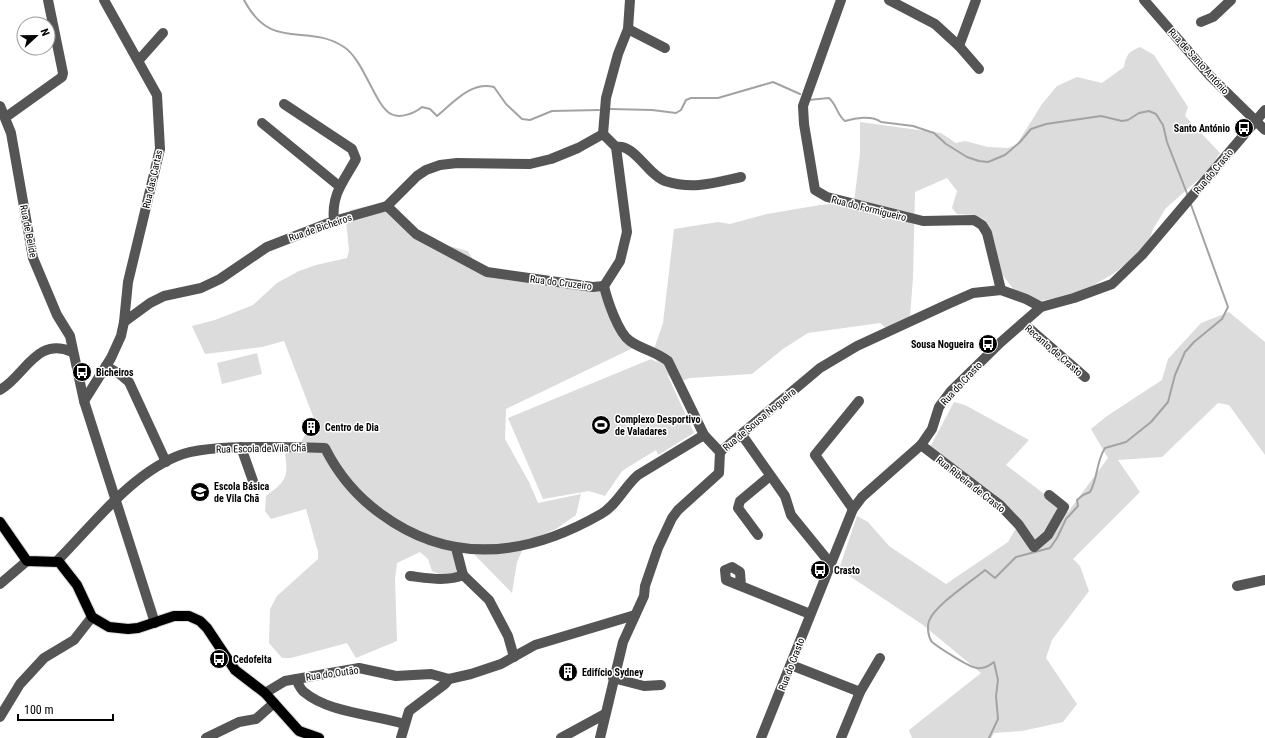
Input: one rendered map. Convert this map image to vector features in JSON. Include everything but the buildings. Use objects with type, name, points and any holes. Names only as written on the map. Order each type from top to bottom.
[{"type":"main road","points":[[0,522],[27,561],[57,561],[62,564],[77,585],[92,617],[102,624],[117,629],[128,630],[174,616],[189,616],[200,621],[207,628],[235,670],[265,693],[297,735],[319,738]]},
{"type":"street","points":[[6,117],[62,76],[63,73],[48,0]]},
{"type":"street","name":"Rua das Cartas","points":[[104,0],[157,95],[160,148],[128,282],[124,322]]},
{"type":"street","points":[[630,0],[628,29],[618,54],[606,98],[603,134],[616,147],[621,146],[630,150],[654,175],[663,180],[687,187],[708,185],[741,177]]},
{"type":"street","name":"Rua do Formigueiro","points":[[841,0],[803,106],[804,124],[815,190],[827,197],[922,221],[974,220],[982,225],[987,233],[1001,290]]},
{"type":"street","points":[[889,0],[935,24],[959,46],[979,69]]},
{"type":"street","points":[[959,46],[976,0]]},
{"type":"street","name":"Rua de Santo António","points":[[1144,0],[1210,76],[1265,130]]},
{"type":"street","points":[[1201,22],[1213,17],[1231,0]]},
{"type":"street","points":[[628,29],[665,48]]},
{"type":"street","points":[[138,60],[163,33]]},
{"type":"street","points":[[284,104],[352,149],[356,154],[356,159],[339,186],[332,207],[334,221]]},
{"type":"street","name":"Rua de Belide","points":[[0,106],[12,133],[33,258],[56,315],[70,336],[72,352],[84,401],[114,499],[155,623]]},
{"type":"street","name":"Rua do Crasto","points":[[761,738],[852,509],[862,497],[921,445],[932,429],[939,407],[951,390],[1041,307],[1074,298],[1112,284],[1142,255],[1265,110]]},
{"type":"street","points":[[262,123],[339,186]]},
{"type":"street","name":"Rua de Bicheiros","points":[[124,322],[150,303],[164,296],[201,288],[220,279],[267,247],[334,221],[387,206],[417,176],[440,164],[530,164],[551,159],[578,148],[603,134]]},
{"type":"street","name":"Rua do Cruzeiro","points":[[387,206],[416,234],[487,272],[592,287],[604,286],[620,261],[627,232],[616,147]]},
{"type":"street","points":[[604,286],[608,303],[628,340],[640,347],[658,354],[668,361],[704,435],[720,452]]},
{"type":"street","name":"Rua de Sousa Nogueira","points":[[600,738],[613,678],[623,642],[644,596],[645,586],[658,548],[672,518],[678,510],[719,473],[720,452],[820,368],[857,346],[973,293],[1001,290],[1026,299],[1041,307]]},
{"type":"street","points":[[84,401],[106,366],[121,336],[124,322]]},
{"type":"street","name":"Recanto de Crasto","points":[[1023,323],[1085,377]]},
{"type":"street","points":[[0,390],[10,384],[34,356],[42,352],[55,349],[67,349],[72,352]]},
{"type":"street","points":[[106,366],[121,374],[129,382],[166,462]]},
{"type":"street","points":[[852,509],[815,455],[859,401]]},
{"type":"street","points":[[514,657],[508,636],[489,600],[463,575],[456,548],[496,548],[532,544],[545,540],[601,514],[611,507],[630,482],[638,475],[704,435]]},
{"type":"street","points":[[742,435],[785,496],[792,515],[830,563]]},
{"type":"street","name":"Rua Ribeira de Crasto","points":[[921,445],[1000,505],[1019,525],[1034,547],[1048,535],[1064,507],[1049,495]]},
{"type":"street","points":[[241,447],[253,481]]},
{"type":"street","name":"Rua Escola de Vila Chã","points":[[57,561],[114,499],[166,462],[183,454],[202,450],[241,447],[325,448],[340,476],[366,504],[417,536],[456,548]]},
{"type":"street","points":[[758,534],[738,508],[740,501],[770,476]]},
{"type":"street","points":[[0,584],[27,561]]},
{"type":"street","points":[[410,576],[455,578],[463,575]]},
{"type":"street","points":[[1237,586],[1265,580]]},
{"type":"street","points":[[741,586],[810,614]]},
{"type":"street","points":[[401,738],[409,711],[446,684],[449,679],[471,674],[501,664],[535,644],[636,616]]},
{"type":"street","points":[[0,717],[20,684],[44,658],[74,640],[92,617]]},
{"type":"street","points":[[841,738],[860,692],[880,658]]},
{"type":"street","points":[[791,665],[860,692]]},
{"type":"street","name":"Rua do Outão","points":[[265,693],[285,681],[359,668],[396,676],[431,674],[449,679]]},
{"type":"street","points":[[613,678],[644,686],[660,684]]},
{"type":"street","points":[[296,679],[303,691],[327,706],[378,716],[404,724]]},
{"type":"street","points":[[206,738],[239,722],[256,719],[274,703]]},
{"type":"street","points":[[561,738],[606,714]]},
{"type":"shaded area","points":[[1140,47],[1154,55],[1188,107],[1185,116],[1220,153],[1208,171],[1166,208],[1153,229],[1147,247],[1113,274],[1078,294],[1040,301],[1018,295],[998,269],[995,245],[985,220],[975,215],[957,214],[952,208],[957,191],[947,178],[915,192],[913,278],[910,317],[886,328],[880,323],[808,333],[783,349],[752,374],[690,378],[675,383],[667,374],[694,433],[658,455],[656,450],[622,471],[605,496],[589,491],[543,499],[508,418],[651,359],[658,363],[652,355],[663,323],[674,229],[718,222],[730,224],[767,214],[820,205],[854,202],[860,154],[860,122],[941,133],[956,143],[965,141],[988,147],[1008,148],[1017,144],[1042,104],[1057,86],[1077,77],[1102,83],[1124,67],[1129,54],[1133,50]]},
{"type":"shaded area","points":[[390,201],[401,223],[438,243],[468,251],[473,260],[481,266],[594,290],[596,292],[604,292],[633,348],[506,409],[505,439],[529,482],[538,503],[581,494],[576,515],[556,529],[526,542],[517,562],[512,593],[464,544],[459,555],[456,575],[443,576],[432,571],[428,559],[420,552],[397,563],[395,579],[397,641],[356,658],[347,643],[291,658],[282,658],[269,643],[270,609],[277,596],[318,559],[318,552],[306,509],[271,519],[265,511],[266,496],[278,487],[284,479],[286,474],[285,454],[298,449],[306,433],[318,429],[284,341],[262,347],[205,354],[192,326],[215,320],[253,305],[277,283],[299,271],[316,265],[347,258],[349,250],[346,221],[351,219],[350,210]]},
{"type":"shaded area","points":[[1229,312],[1265,342],[1265,455],[1229,405],[1218,403],[1162,457],[1118,460],[1140,492],[1073,559],[1080,566],[1089,591],[1052,640],[1046,658],[1077,704],[1063,722],[1022,731],[994,733],[991,738],[912,738],[909,730],[981,673],[923,625],[839,569],[857,516],[868,522],[889,546],[946,584],[1008,542],[1020,521],[992,492],[929,449],[954,402],[965,405],[1029,440],[1006,465],[1068,512],[1108,458],[1091,429],[1107,416],[1162,380],[1168,359],[1201,323]]},
{"type":"shaded area","points":[[257,353],[262,374],[222,384],[217,363]]},
{"type":"waterway","points":[[244,0],[255,16],[266,26],[278,32],[330,40],[344,47],[358,62],[374,93],[385,109],[391,114],[403,116],[422,107],[430,109],[437,116],[463,94],[478,87],[486,86],[494,87],[506,104],[522,119],[530,120],[552,111],[599,110]]},
{"type":"waterway","points":[[610,109],[652,110],[676,113],[681,110],[686,100],[691,98],[718,98],[773,82],[800,94]]},
{"type":"waterway","points":[[808,100],[829,98],[842,119],[845,121],[858,118],[873,118],[881,122],[913,126],[934,133],[946,144],[967,157],[988,162],[1005,155],[1020,142],[1031,129],[1046,124],[1101,116],[1122,121],[1128,120],[1139,113],[1149,111],[1156,114],[1163,125],[1167,142],[1188,196]]},
{"type":"waterway","points":[[989,738],[998,719],[996,696],[998,680],[994,662],[986,667],[977,668],[968,665],[947,652],[932,642],[928,632],[929,621],[938,608],[985,570],[995,578],[1016,557],[1050,548],[1057,538],[1066,519],[1078,506],[1077,500],[1090,492],[1093,487],[1100,459],[1105,448],[1126,442],[1151,422],[1168,402],[1175,375],[1185,352],[1194,342],[1222,319],[1228,307],[1190,202]]},
{"type":"place","name":"Santo António","points":[[1244,128]]},
{"type":"place","name":"Sousa Nogueira","points":[[988,344]]},
{"type":"place","name":"Bicheiros","points":[[82,372]]},
{"type":"place","name":"Complexo Desportivo de Valadares","points":[[601,425]]},
{"type":"place","name":"Centro de Dia","points":[[311,427]]},
{"type":"place","name":"Escola Básica de Vila Chã","points":[[200,492]]},
{"type":"place","name":"Crasto","points":[[820,570]]},
{"type":"place","name":"Cedofeita","points":[[219,659]]},
{"type":"place","name":"Edifício Sydney","points":[[568,672]]}]
